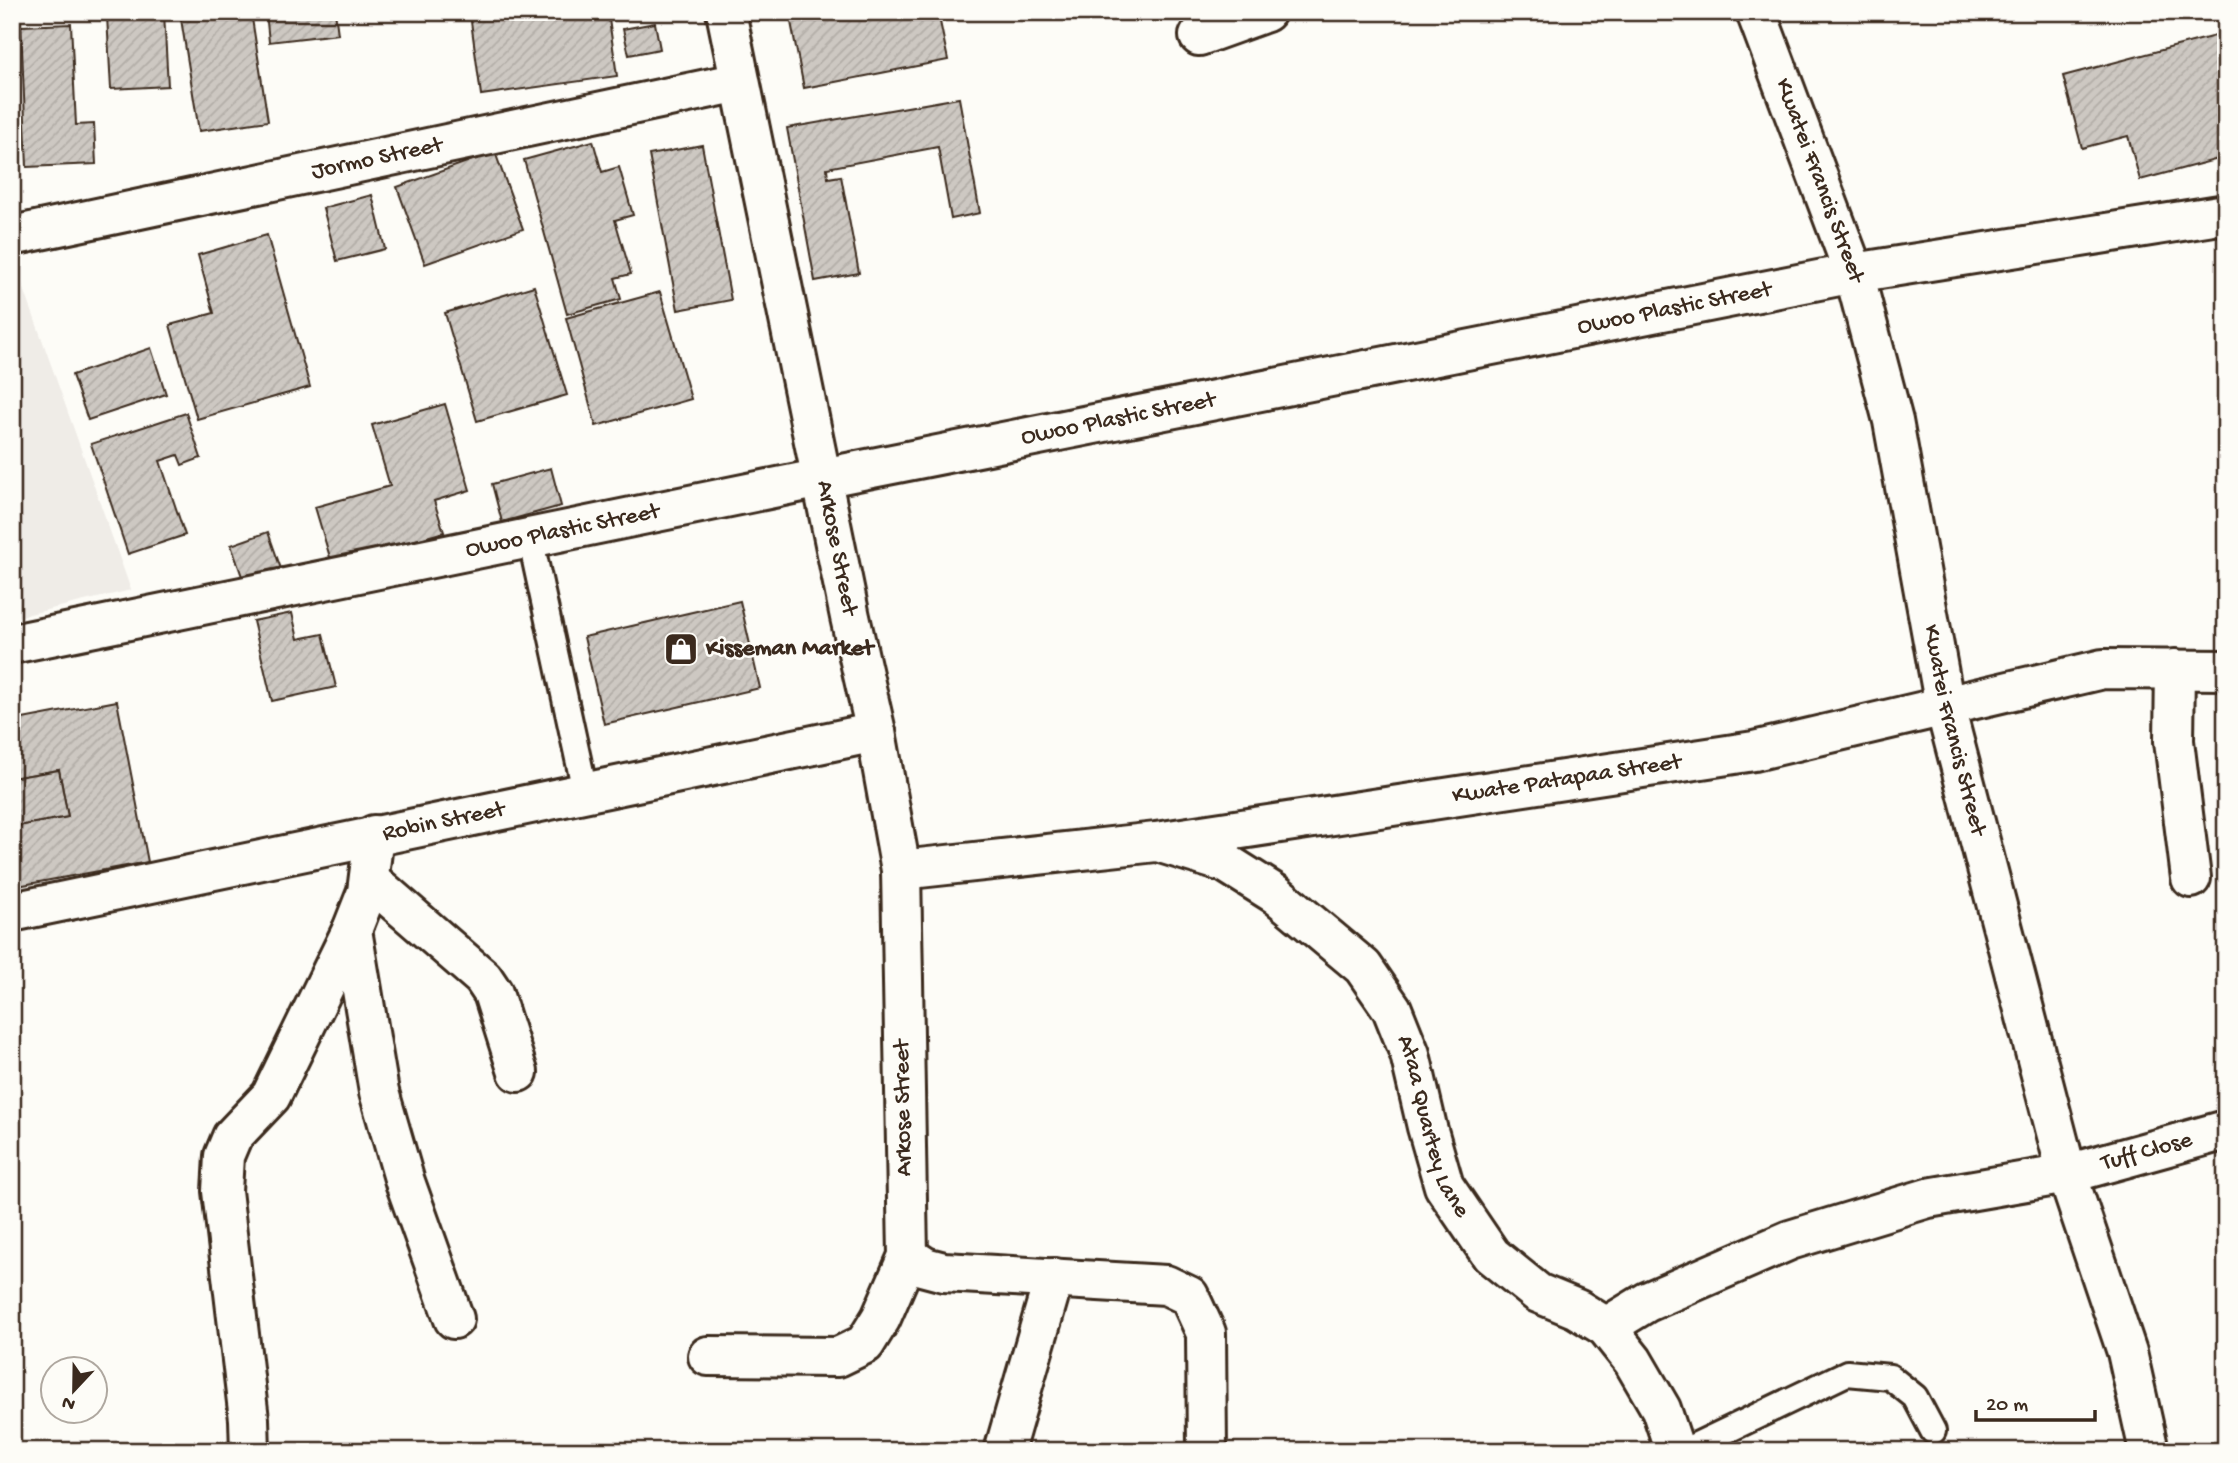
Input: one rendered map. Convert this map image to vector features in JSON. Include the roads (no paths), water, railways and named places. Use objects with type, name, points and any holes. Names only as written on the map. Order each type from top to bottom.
[{"type":"street","name":"Arkose Street","points":[[726,12],[876,732],[901,870],[908,1256]]},
{"type":"street","points":[[1199,36],[1266,12]]},
{"type":"street","name":"Kwatei Francis Street","points":[[1756,12],[1854,273],[1893,421],[1945,707],[2067,1174],[2127,1352],[2149,1451]]},
{"type":"street","name":"Jormo Street","points":[[12,236],[740,82]]},
{"type":"street","name":"Owoo Plastic Street","points":[[12,644],[822,478],[1854,273],[2226,214]]},
{"type":"street","name":"Kwate Patapaa Street","points":[[901,870],[1156,842],[1754,751],[2103,669],[2226,670]]},
{"type":"street","points":[[2175,669],[2174,741],[2191,878]]},
{"type":"street","name":"Robin Street","points":[[12,912],[876,732]]},
{"type":"street","points":[[250,1451],[250,1419],[222,1191],[224,1156],[232,1137],[271,1096],[352,930],[367,892],[374,835]]},
{"type":"street","name":"Ataa Quartey Lane","points":[[1156,842],[1226,863],[1277,895],[1363,967],[1392,1009],[1409,1054],[1444,1186],[1491,1255],[1538,1293],[1577,1309],[1606,1327],[1633,1361],[1661,1409],[1675,1451]]},
{"type":"street","points":[[369,879],[483,978],[493,993],[518,1072]]},
{"type":"street","points":[[352,930],[379,1092],[405,1182],[454,1319]]},
{"type":"street","name":"Tuff Close","points":[[1606,1327],[1647,1302],[1790,1240],[1928,1198],[2067,1174],[2226,1130]]},
{"type":"street","points":[[708,1356],[838,1357],[865,1344],[881,1318],[908,1256],[925,1267],[944,1272],[1166,1285],[1189,1296],[1206,1333],[1207,1451]]},
{"type":"street","points":[[1004,1451],[1055,1278]]},
{"type":"lane","points":[[530,537],[585,792]]},
{"type":"lane","points":[[1684,1451],[1847,1373],[1890,1377],[1915,1398],[1933,1431]]},
{"type":"place","name":"Kisseman Market","points":[[681,649]]}]
